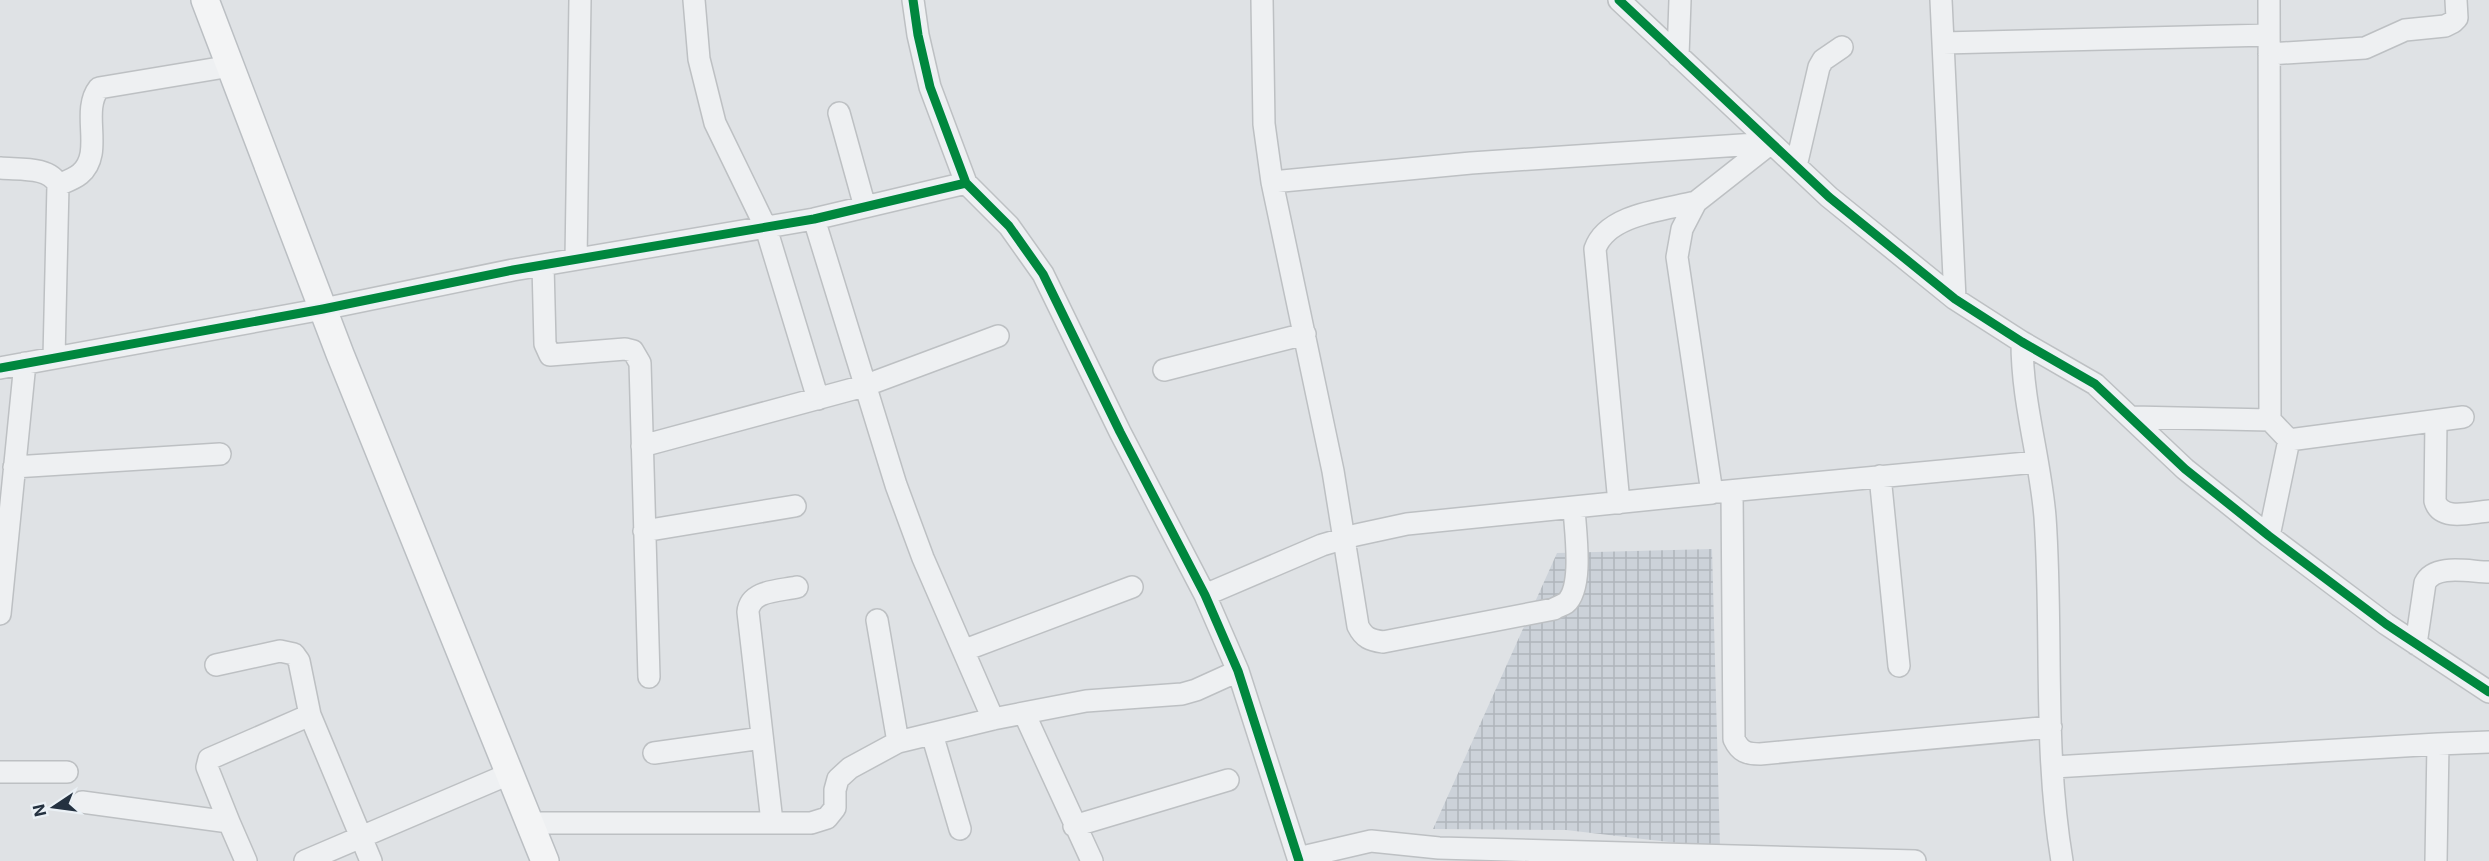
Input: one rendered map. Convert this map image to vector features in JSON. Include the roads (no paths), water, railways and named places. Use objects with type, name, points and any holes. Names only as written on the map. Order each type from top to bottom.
[{"type":"main road","points":[[205,0],[323,309],[545,861]]},
{"type":"street","points":[[576,259],[580,0]]},
{"type":"street","points":[[694,0],[699,59],[716,123],[766,228],[818,399]]},
{"type":"street","points":[[914,0],[918,35],[928,77],[966,183],[1009,226],[1043,274],[1120,432],[1205,595],[1238,671],[1299,859],[1371,840],[1439,848],[1915,861]]},
{"type":"street","points":[[1262,0],[1264,124],[1272,182],[1333,471],[1358,626],[1362,634],[1370,640],[1383,642],[1554,609],[1567,602],[1574,592],[1577,579],[1574,508]]},
{"type":"street","points":[[1619,0],[1829,197],[1955,299],[2022,342],[2095,384],[2185,469],[2269,536],[2416,644],[2489,692]]},
{"type":"street","points":[[1678,56],[1680,0]]},
{"type":"street","points":[[1941,0],[1955,299]]},
{"type":"street","points":[[2269,0],[2270,420],[2289,440]]},
{"type":"street","points":[[1942,43],[2269,45],[2365,48],[2405,30],[2445,26],[2453,22],[2457,18],[2456,0]]},
{"type":"street","points":[[1796,166],[1819,67],[1822,60],[1842,47]]},
{"type":"street","points":[[58,184],[79,176],[90,160],[92,102],[99,88],[231,66]]},
{"type":"street","points":[[839,113],[865,207]]},
{"type":"street","points":[[1272,182],[1471,163],[1771,143]]},
{"type":"street","points":[[1619,503],[1595,249],[1598,238],[1610,227],[1627,219],[1696,202],[1771,143]]},
{"type":"street","points":[[0,168],[48,172],[55,177],[58,184],[54,358]]},
{"type":"street","points":[[0,368],[323,309],[543,265],[814,219],[966,183]]},
{"type":"street","points":[[1696,202],[1682,229],[1677,257],[1722,492],[1734,739],[1738,748],[1748,754],[1760,754],[2051,727]]},
{"type":"street","points":[[814,219],[864,386],[922,558],[965,650],[993,718]]},
{"type":"street","points":[[543,265],[545,344],[550,355],[625,349],[633,351],[638,357],[649,677]]},
{"type":"street","points":[[1164,370],[1305,334]]},
{"type":"street","points":[[642,446],[864,386],[998,336]]},
{"type":"street","points":[[2022,342],[2023,388],[2045,517],[2051,727],[2057,834],[2062,861]]},
{"type":"street","points":[[0,614],[25,363]]},
{"type":"street","points":[[2132,417],[2270,420]]},
{"type":"street","points":[[2289,440],[2463,417]]},
{"type":"street","points":[[2436,421],[2435,501],[2437,508],[2442,513],[2450,514],[2489,511]]},
{"type":"street","points":[[2269,536],[2289,440]]},
{"type":"street","points":[[14,467],[220,454]]},
{"type":"street","points":[[1205,595],[1303,553],[1344,539],[1407,525],[2036,462]]},
{"type":"street","points":[[1880,476],[1899,666]]},
{"type":"street","points":[[644,531],[795,506]]},
{"type":"street","points":[[2416,644],[2425,583],[2428,577],[2440,571],[2489,572]]},
{"type":"street","points":[[772,822],[748,612],[749,603],[761,594],[797,587]]},
{"type":"street","points":[[965,650],[1132,587]]},
{"type":"street","points":[[877,620],[898,742]]},
{"type":"street","points":[[216,665],[280,651],[294,654],[299,661],[310,715],[371,861]]},
{"type":"street","points":[[528,823],[811,823],[827,818],[835,808],[835,790],[838,779],[850,768],[898,742],[993,718],[1086,701],[1182,694],[1238,671]]},
{"type":"street","points":[[1024,713],[1092,861]]},
{"type":"street","points":[[246,861],[207,766],[209,759],[310,715]]},
{"type":"street","points":[[932,734],[960,829]]},
{"type":"street","points":[[654,753],[762,738]]},
{"type":"street","points":[[2054,767],[2489,742]]},
{"type":"street","points":[[2436,861],[2438,744]]},
{"type":"street","points":[[0,772],[67,772]]},
{"type":"street","points":[[305,861],[509,774]]},
{"type":"street","points":[[1074,826],[1228,780]]},
{"type":"street","points":[[82,802],[229,822]]}]
